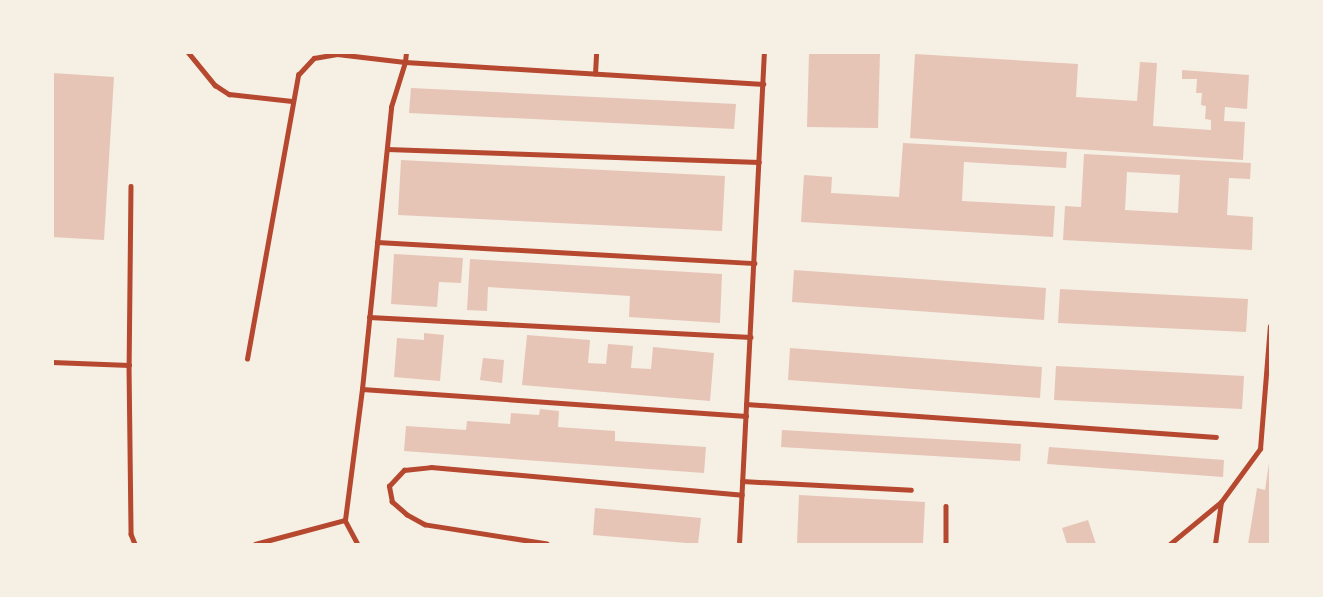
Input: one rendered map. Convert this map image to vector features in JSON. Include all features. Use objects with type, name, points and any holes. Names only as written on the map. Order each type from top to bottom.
[{"type":"lane","points":[[188,52],[216,85],[228,94],[292,101]]},
{"type":"lane","points":[[358,544],[345,520],[362,389],[391,107],[405,63],[406,52]]},
{"type":"lane","points":[[595,74],[596,52]]},
{"type":"lane","points":[[739,544],[765,52]]},
{"type":"lane","points":[[247,360],[292,101],[298,75],[314,58],[337,54],[405,63],[763,84]]},
{"type":"lane","points":[[387,149],[759,162]]},
{"type":"lane","points":[[131,186],[129,365],[131,534],[135,544]]},
{"type":"lane","points":[[377,242],[754,263]]},
{"type":"lane","points":[[369,317],[750,337]]},
{"type":"lane","points":[[1170,544],[1221,502],[1260,448],[1270,326]]},
{"type":"lane","points":[[52,362],[129,365]]},
{"type":"lane","points":[[362,389],[746,416]]},
{"type":"lane","points":[[746,404],[1216,437]]},
{"type":"lane","points":[[548,544],[425,525],[407,515],[392,502],[389,486],[404,470],[431,467],[742,495]]},
{"type":"lane","points":[[742,481],[911,490]]},
{"type":"lane","points":[[1215,544],[1221,502]]},
{"type":"lane","points":[[946,506],[946,544]]},
{"type":"lane","points":[[255,544],[345,520]]},
{"type":"building","points":[[809,52],[880,52],[878,128],[807,127]]},
{"type":"building","points":[[915,54],[1078,64],[1076,97],[1137,101],[1140,62],[1157,63],[1153,126],[1211,130],[1211,120],[1205,119],[1206,106],[1201,105],[1202,93],[1196,93],[1197,79],[1182,79],[1182,70],[1249,75],[1247,109],[1225,107],[1224,121],[1245,122],[1243,160],[910,138]]},
{"type":"building","points":[[52,73],[114,77],[104,240],[52,237]]},
{"type":"building","points":[[411,88],[736,104],[734,129],[409,113]]},
{"type":"building","points":[[903,143],[1067,152],[1066,168],[964,162],[962,201],[1055,206],[1053,237],[801,222],[804,175],[832,177],[831,193],[899,197]]},
{"type":"building","points":[[1084,154],[1251,163],[1250,179],[1229,178],[1227,215],[1253,217],[1252,250],[1063,240],[1065,206],[1081,207]],"holes":[[[1127,172],[1180,175],[1178,213],[1125,210]]]},
{"type":"building","points":[[401,160],[725,176],[722,231],[398,215]]},
{"type":"building","points":[[394,254],[463,258],[461,283],[439,282],[437,307],[391,304]]},
{"type":"building","points":[[470,259],[722,274],[720,323],[629,317],[630,296],[488,287],[487,311],[467,310]]},
{"type":"building","points":[[794,270],[1046,288],[1044,320],[792,302]]},
{"type":"building","points":[[1060,289],[1248,299],[1246,332],[1058,323]]},
{"type":"building","points":[[424,333],[444,335],[440,381],[394,377],[397,338],[424,340]]},
{"type":"building","points":[[527,335],[590,340],[588,363],[606,364],[608,344],[633,346],[631,368],[651,369],[653,347],[714,353],[710,401],[522,385]]},
{"type":"building","points":[[790,348],[1042,367],[1040,398],[788,380]]},
{"type":"building","points":[[483,358],[504,360],[502,383],[480,380]]},
{"type":"building","points":[[1056,366],[1244,376],[1242,409],[1054,400]]},
{"type":"building","points":[[540,409],[559,411],[558,427],[615,431],[615,441],[706,447],[704,473],[404,451],[406,426],[466,430],[467,421],[510,424],[511,413],[539,415]]},
{"type":"building","points":[[782,430],[1021,444],[1020,461],[781,447]]},
{"type":"building","points":[[1049,447],[1224,460],[1223,477],[1047,464]]},
{"type":"building","points":[[1269,463],[1270,544],[1248,544],[1257,488],[1265,490]]},
{"type":"building","points":[[799,495],[925,502],[923,544],[797,544]]},
{"type":"building","points":[[595,508],[701,518],[698,544],[593,535]]},
{"type":"building","points":[[1088,520],[1096,544],[1067,544],[1062,528]]}]
